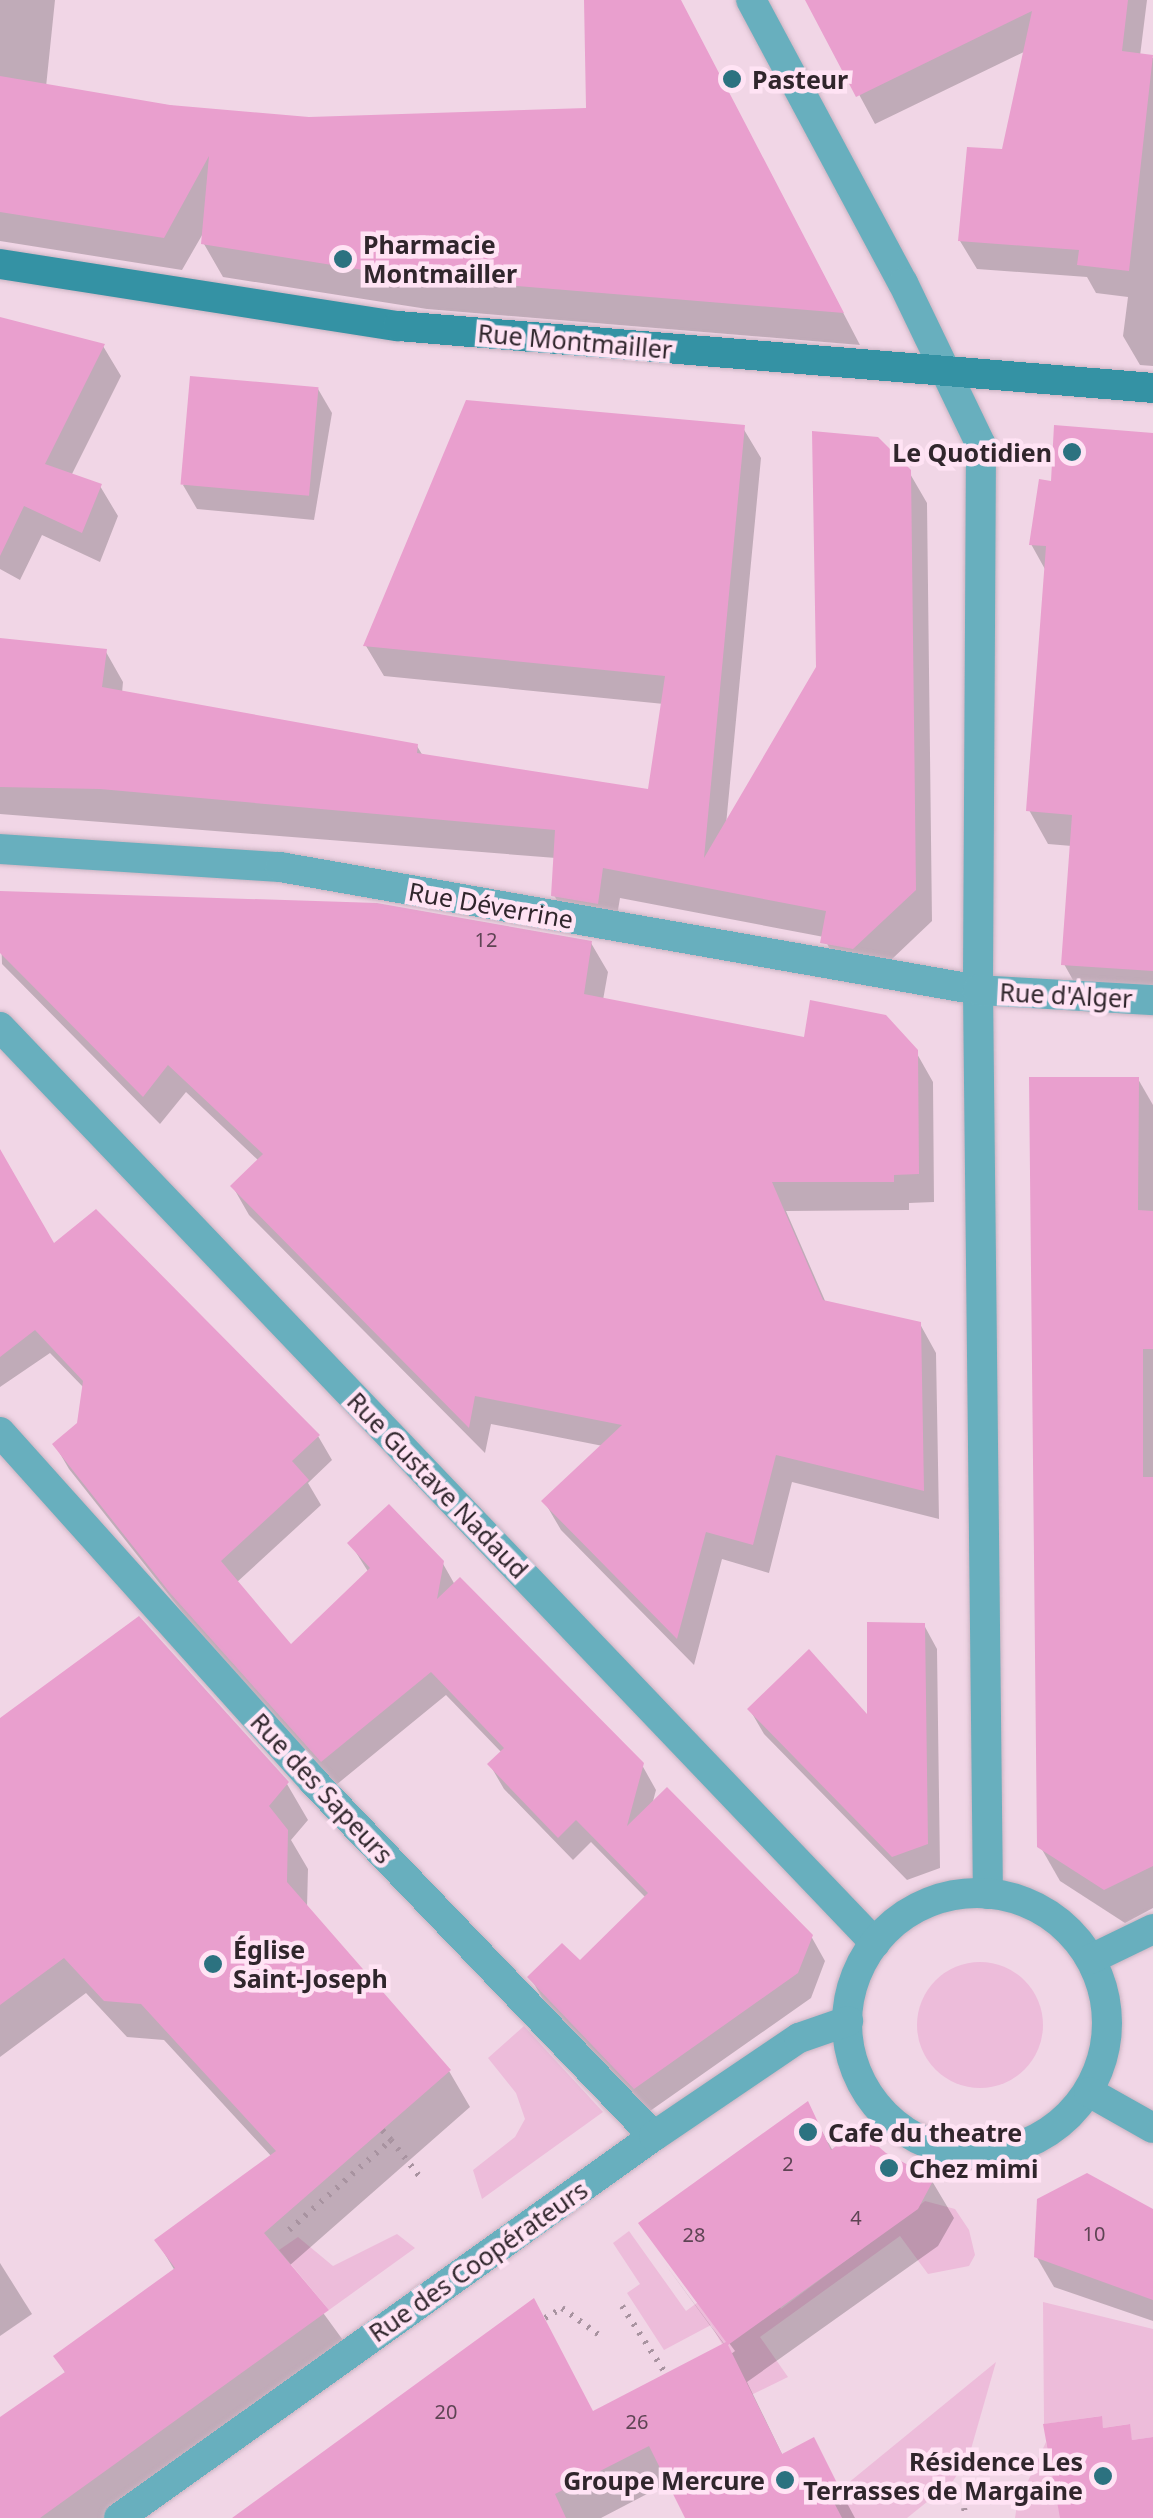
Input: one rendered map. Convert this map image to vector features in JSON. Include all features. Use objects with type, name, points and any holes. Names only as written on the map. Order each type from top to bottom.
[{"type":"main road","name":"Rue Montmailler","points":[[0,264],[398,326],[1153,388]]},
{"type":"street","points":[[751,0],[903,283],[981,445],[978,990],[988,1894]]},
{"type":"street","name":"Rue Déverrine","points":[[0,849],[280,868],[978,990]]},
{"type":"street","name":"Rue d'Alger","points":[[978,990],[1153,1000]]},
{"type":"street","name":"Rue Gustave Nadaud","points":[[0,1028],[875,1943]]},
{"type":"street","name":"Rue des Sapeurs","points":[[0,1432],[170,1622],[654,2136]]},
{"type":"street","points":[[988,1894],[1047,1914],[1091,1959],[1108,2026],[1088,2092],[1060,2124],[1024,2145],[983,2154],[943,2150],[906,2133],[876,2106],[856,2072],[848,2021],[858,1970],[875,1943],[929,1903],[988,1894]]},
{"type":"street","points":[[1091,1959],[1153,1929]]},
{"type":"street","name":"Rue des Coopérateurs","points":[[119,2518],[654,2136],[799,2038],[848,2021]]},
{"type":"street","points":[[1088,2092],[1153,2128]]},
{"type":"path","points":[[382,2130],[420,2177]]},
{"type":"path","points":[[289,2230],[390,2140]]},
{"type":"path","points":[[622,2306],[666,2374]]},
{"type":"path","points":[[545,2318],[562,2308],[599,2336]]},
{"type":"path","points":[[964,2508],[966,2518]]},
{"type":"shaded area","points":[[980,1962],[1004,1967],[1025,1980],[1038,2001],[1043,2025],[1038,2049],[1025,2070],[1004,2083],[980,2088],[956,2083],[935,2070],[922,2049],[917,2025],[922,2001],[935,1980],[956,1967]]},
{"type":"shaded area","points":[[524,2026],[603,2112],[482,2199],[473,2170],[515,2137],[525,2119],[516,2093],[488,2058]]},
{"type":"shaded area","points":[[925,2201],[955,2209],[969,2230],[975,2255],[969,2266],[928,2274],[900,2236],[760,2337],[788,2377],[751,2395],[711,2325],[664,2350],[627,2293],[640,2284],[613,2243],[629,2231],[686,2311],[755,2260],[781,2309]]},
{"type":"shaded area","points":[[397,2234],[415,2248],[329,2310],[279,2250],[298,2237],[333,2266]]},
{"type":"shaded area","points":[[1043,2302],[1153,2329],[1153,2437],[1132,2440],[1129,2424],[1103,2428],[1101,2416],[1044,2424]]},
{"type":"shaded area","points":[[996,2362],[969,2456],[953,2481],[907,2518],[842,2518],[831,2497]]},
{"type":"shaded area","points":[[1046,2442],[1064,2518],[1015,2518],[1017,2505]]},
{"type":"building","points":[[584,0],[681,0],[844,313],[407,277],[201,244],[209,156],[164,238],[0,212],[0,76],[170,105],[309,117],[586,108]]},
{"type":"building","points":[[805,0],[1128,0],[1122,51],[1153,55],[1129,271],[1077,265],[1079,250],[958,241],[967,147],[1002,149],[1032,11],[856,97]]},
{"type":"building","points":[[0,317],[105,344],[45,464],[102,484],[82,533],[24,506],[0,556]]},
{"type":"building","points":[[190,376],[319,387],[309,496],[181,485]]},
{"type":"building","points":[[466,400],[745,425],[704,858],[816,667],[812,431],[878,437],[911,470],[916,890],[853,949],[820,943],[826,911],[603,868],[598,904],[551,896],[555,830],[100,789],[0,787],[0,638],[107,649],[102,687],[418,744],[417,753],[648,789],[665,676],[363,646]]},
{"type":"building","points":[[1054,425],[1153,433],[1153,971],[1061,965],[1072,815],[1026,811],[1046,546],[1029,545],[1039,479],[1051,481]]},
{"type":"building","points":[[0,891],[377,903],[592,941],[584,994],[804,1037],[810,1000],[886,1015],[918,1050],[919,1174],[894,1175],[894,1182],[772,1182],[823,1300],[921,1322],[924,1491],[776,1455],[753,1545],[706,1532],[677,1639],[541,1501],[622,1425],[475,1396],[469,1428],[230,1186],[263,1154],[168,1065],[143,1097],[0,953]]},
{"type":"building","points":[[1029,1077],[1139,1077],[1138,1210],[1153,1211],[1153,1349],[1143,1349],[1143,1477],[1153,1477],[1153,1866],[1104,1890],[1037,1847]]},
{"type":"building","points":[[0,1149],[54,1243],[96,1209],[320,1435],[292,1461],[309,1480],[221,1561],[291,1644],[370,1568],[347,1543],[389,1504],[444,1561],[437,1599],[460,1577],[644,1763],[627,1826],[667,1787],[813,1935],[798,1973],[634,2089],[527,1977],[562,1943],[580,1960],[648,1893],[576,1820],[558,1838],[487,1764],[504,1748],[431,1672],[321,1762],[170,1593],[52,1444],[77,1423],[83,1381],[35,1330],[0,1357]]},
{"type":"building","points":[[139,1616],[289,1782],[269,1806],[288,1830],[287,1882],[451,2070],[264,2233],[329,2310],[40,2518],[0,2518],[0,2417],[65,2372],[53,2356],[175,2268],[154,2240],[276,2151],[141,2004],[104,2001],[64,1958],[0,2005],[0,1718]]},
{"type":"building","points":[[867,1622],[925,1623],[928,1844],[892,1857],[747,1709],[809,1649],[867,1714]]},
{"type":"building","points":[[808,2101],[831,2150],[858,2129],[886,2153],[934,2179],[918,2209],[728,2345],[782,2454],[814,2437],[841,2491],[831,2497],[842,2518],[685,2518],[649,2446],[555,2494],[566,2518],[232,2518],[534,2298],[593,2411],[726,2342],[638,2223]]},
{"type":"building","points":[[1087,2173],[1153,2209],[1153,2300],[1034,2257],[1037,2199]]},
{"type":"building","name":"Résidence Les Terrasses de Margaine","points":[[1102,2416],[1103,2428],[1130,2424],[1132,2440],[1153,2437],[1153,2518],[1060,2518],[1043,2424]]},
{"type":"place","name":"Pasteur","points":[[732,79]]},
{"type":"place","name":"Pharmacie Montmailler","points":[[343,259]]},
{"type":"place","name":"Le Quotidien","points":[[1072,452]]},
{"type":"place","name":"Église Saint-Joseph","points":[[213,1964]]},
{"type":"place","name":"Cafe du theatre","points":[[808,2132]]},
{"type":"place","name":"Chez mimi","points":[[889,2168]]},
{"type":"place","name":"Résidence Les Terrasses de Margaine","points":[[1103,2476]]},
{"type":"place","name":"Groupe Mercure","points":[[785,2480]]}]
